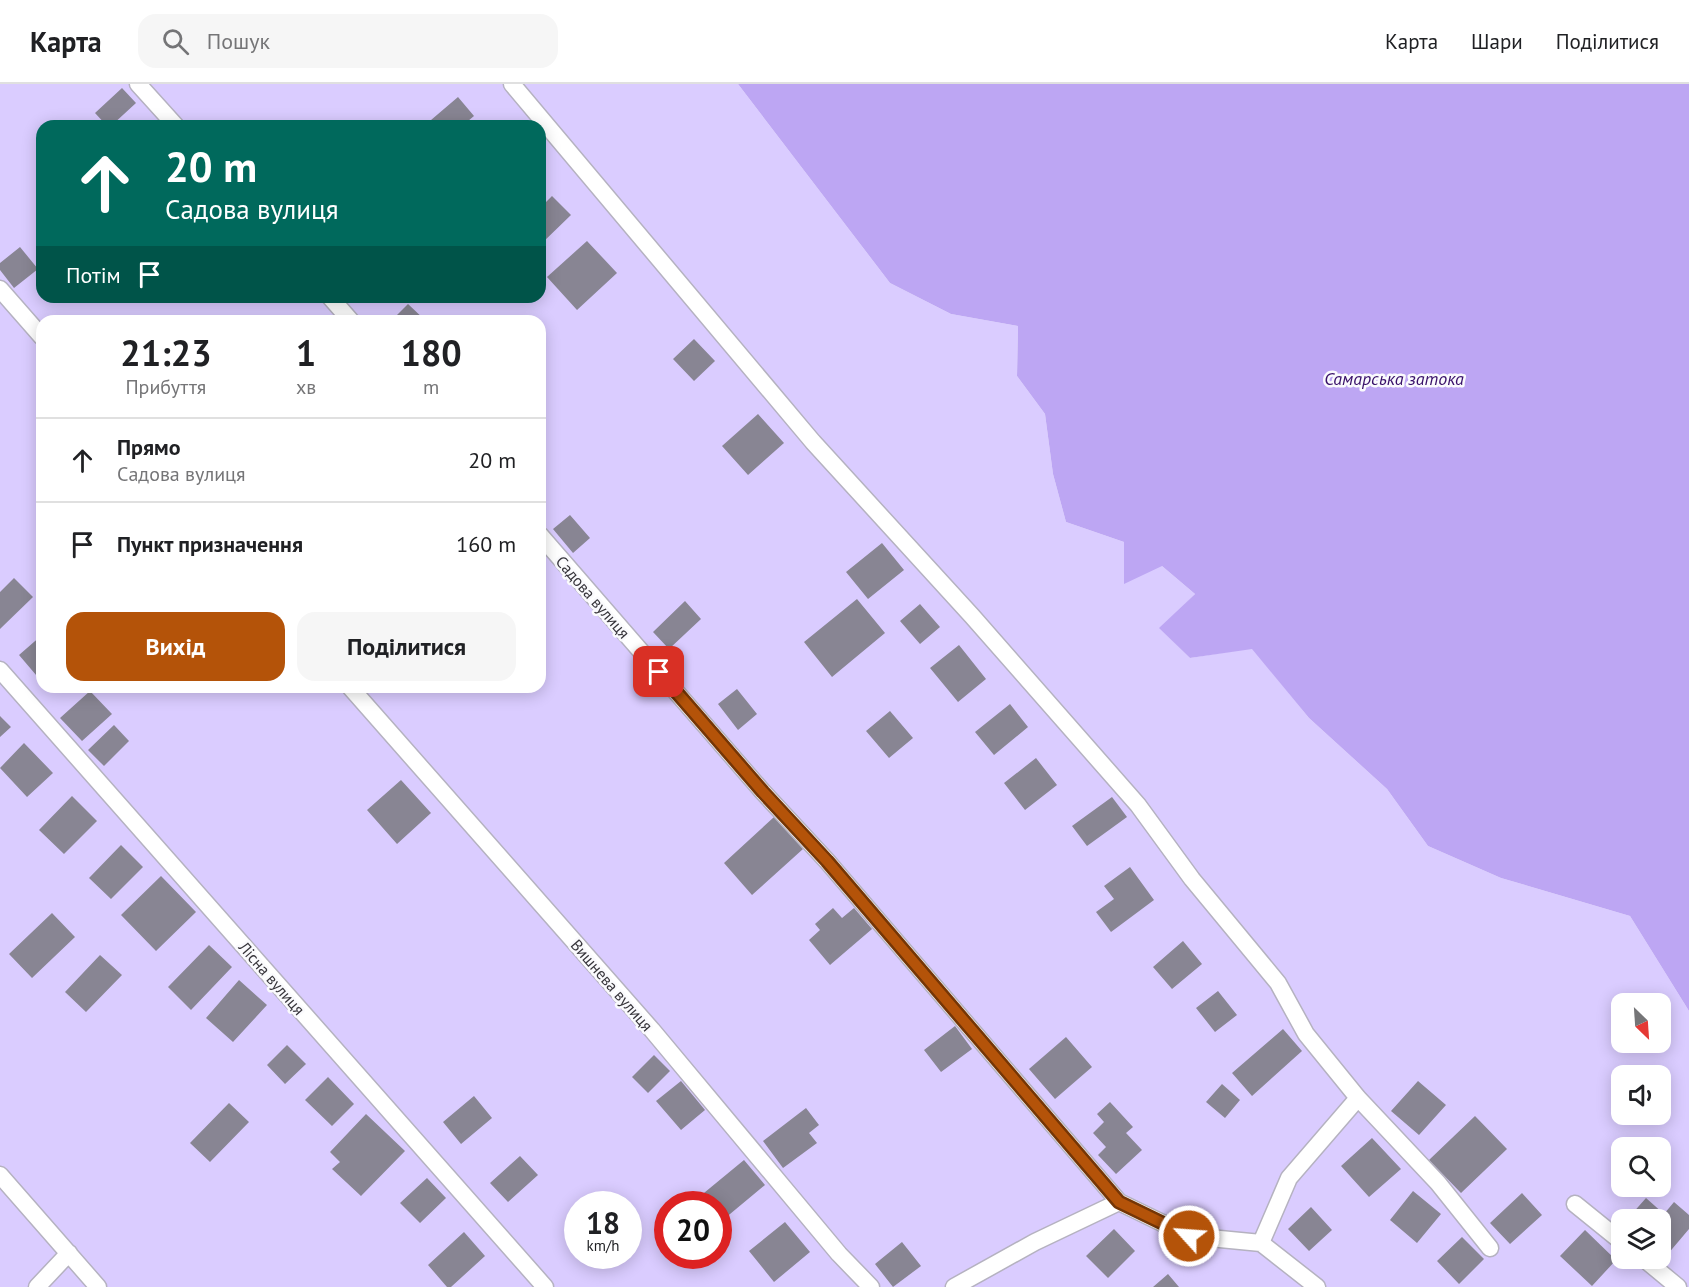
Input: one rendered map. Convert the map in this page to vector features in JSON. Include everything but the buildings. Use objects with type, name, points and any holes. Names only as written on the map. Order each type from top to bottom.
[{"type":"lane","points":[[138,84],[171,120]]},
{"type":"lane","points":[[512,84],[542,120]]},
{"type":"lane","points":[[546,124],[813,442],[980,625],[1138,805],[1192,879],[1278,983],[1306,1034],[1358,1098],[1438,1183],[1490,1248]]},
{"type":"lane","points":[[0,289],[36,330]]},
{"type":"lane","points":[[335,303],[346,315]]},
{"type":"lane","name":"Садова вулиця","points":[[546,542],[763,792],[827,861],[1119,1202]]},
{"type":"lane","name":"Лісна вулиця","points":[[0,670],[544,1287]]},
{"type":"lane","name":"Вишнева вулиця","points":[[355,693],[583,952],[839,1254],[871,1287]]},
{"type":"lane","points":[[1262,1243],[1289,1178],[1358,1098]]},
{"type":"lane","points":[[0,1175],[98,1287]]},
{"type":"lane","points":[[954,1287],[1035,1242],[1119,1202],[1189,1236],[1262,1243],[1317,1287]]},
{"type":"lane","points":[[1575,1204],[1611,1233]]},
{"type":"lane","points":[[37,1287],[69,1253]]},
{"type":"lane","points":[[1656,1269],[1678,1287]]},
{"type":"shaded area","points":[[0,84],[738,84],[890,283],[951,314],[1018,326],[1017,376],[1045,414],[1053,474],[1066,522],[1124,542],[1162,566],[1195,594],[1160,628],[1190,658],[1252,648],[1309,718],[1387,789],[1428,846],[1501,878],[1630,916],[1689,1011],[1689,1287],[0,1287]]},
{"type":"water","name":"Самарська затока","points":[[738,84],[1689,84],[1689,1011],[1630,916],[1501,878],[1428,846],[1387,789],[1309,718],[1252,649],[1190,658],[1159,628],[1195,594],[1162,566],[1124,584],[1124,542],[1066,522],[1053,474],[1045,414],[1017,376],[1018,326],[951,314],[890,283]]},
{"type":"route","points":[[659,672],[763,792],[827,861],[1119,1202],[1189,1236]]}]
